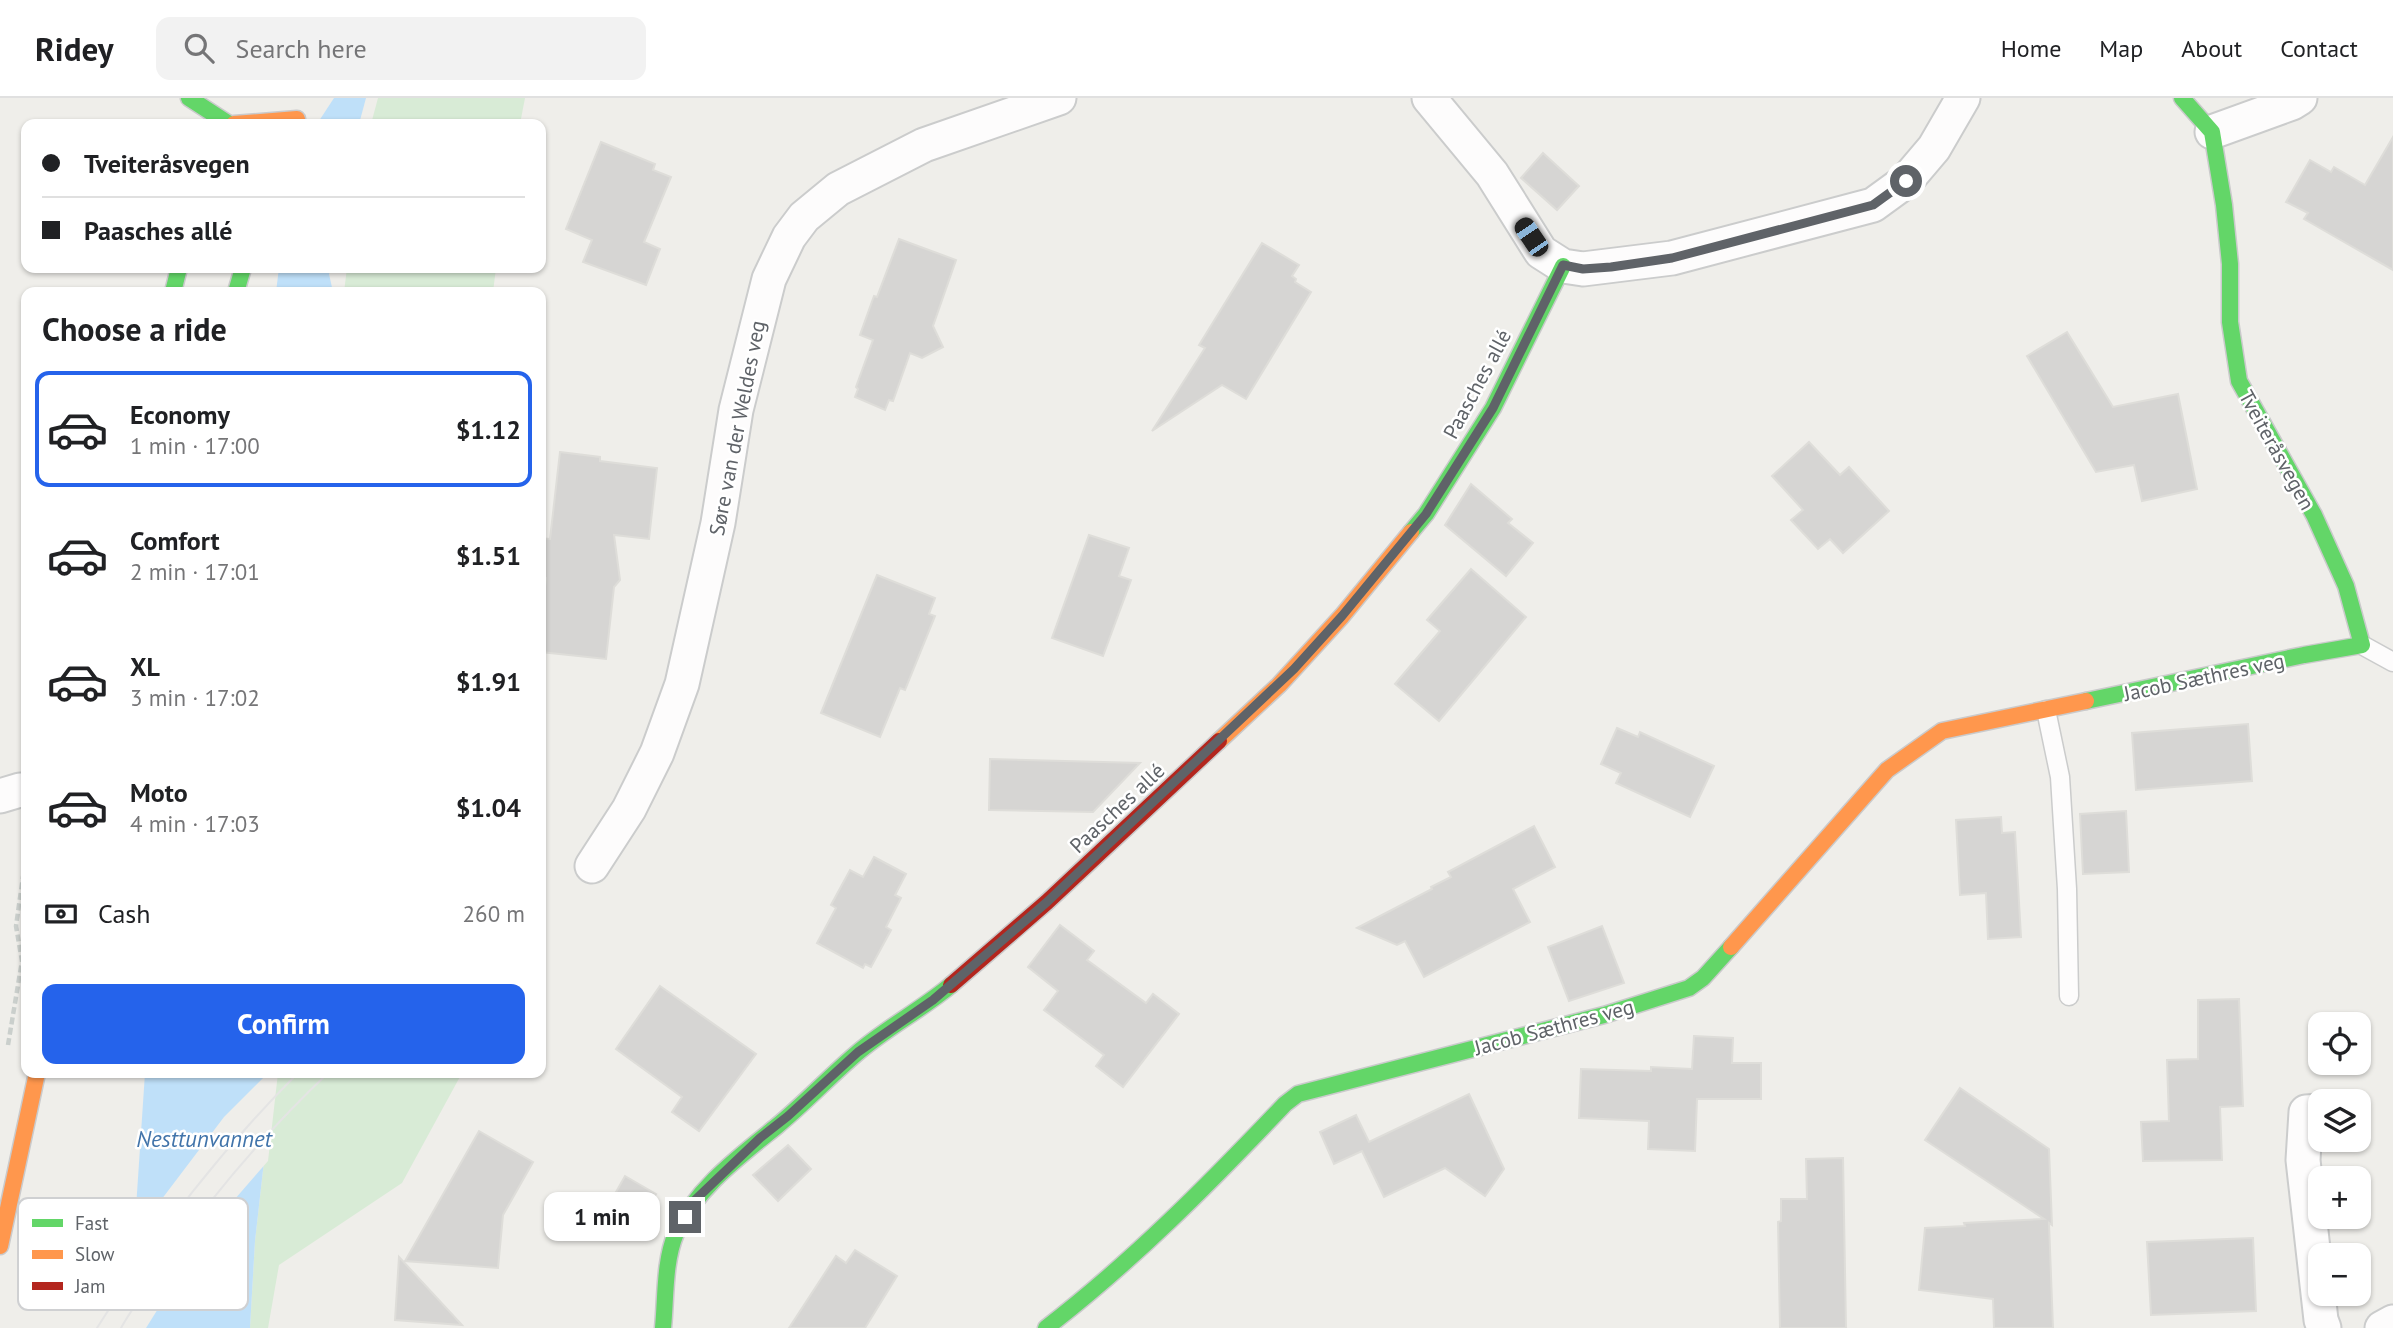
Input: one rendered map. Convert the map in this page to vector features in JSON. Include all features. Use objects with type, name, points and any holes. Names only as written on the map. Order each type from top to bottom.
[{"type":"street","points":[[189,98],[223,119]]},
{"type":"street","name":"Søre van der Weldes veg","points":[[592,866],[629,809],[657,753],[682,684],[718,523],[736,410],[769,279],[789,237],[804,217],[838,189],[923,145],[1059,98]]},
{"type":"street","points":[[1429,98],[1492,174],[1541,252],[1563,265],[1583,269],[1672,258],[1873,205],[1906,181],[1934,148],[1963,98]]},
{"type":"street","points":[[2182,98],[2212,132],[2300,98]]},
{"type":"street","points":[[234,119],[240,107]]},
{"type":"street","points":[[267,119],[296,115]]},
{"type":"street","name":"Tveiteråsvegen","points":[[2212,132],[2224,205],[2230,264],[2230,322],[2239,381],[2314,515],[2346,586],[2362,645]]},
{"type":"street","name":"Paasches allé","points":[[663,1328],[669,1256],[676,1234],[694,1201],[760,1138],[858,1052],[933,1000],[1047,902],[1279,685],[1342,616],[1426,514],[1493,408],[1563,265]]},
{"type":"street","name":"Jacob Sæthres veg","points":[[1046,1328],[1080,1303],[1203,1190],[1285,1104],[1298,1094],[1604,1015],[1689,988],[1703,978],[1887,770],[1942,731],[2362,645]]},
{"type":"street","points":[[0,796],[21,790]]},
{"type":"street","points":[[0,1246],[36,1078]]},
{"type":"street","points":[[2308,1139],[2304,1160],[2324,1328]]},
{"type":"street","points":[[2382,1328],[2393,1322]]},
{"type":"lane","points":[[2362,645],[2393,662]]},
{"type":"lane","points":[[2046,710],[2060,777],[2067,889],[2069,996]]},
{"type":"path","points":[[21,891],[16,926],[21,955]]},
{"type":"path","points":[[7,1051],[21,967]]},
{"type":"green space","points":[[378,98],[525,98],[521,119],[372,119]]},
{"type":"green space","points":[[346,273],[495,273],[494,287],[345,287]]},
{"type":"green space","points":[[273,1078],[459,1078],[402,1183],[279,1265],[268,1328],[250,1328],[255,1241]]},
{"type":"water","points":[[334,98],[366,98],[360,119],[320,119]]},
{"type":"water","points":[[278,273],[330,273],[332,287],[277,287]]},
{"type":"water","name":"Nesttunvannet","points":[[145,1078],[273,1078],[255,1241],[250,1328],[128,1328],[129,1310],[248,1310],[248,1198],[137,1198]]},
{"type":"pier","points":[[263,1078],[277,1078],[268,1161],[236,1198],[163,1198],[224,1117]]},
{"type":"pier","points":[[125,1310],[157,1310],[146,1328],[124,1328]]},
{"type":"building","points":[[2393,137],[2393,270],[2304,219],[2308,213],[2286,202],[2310,160],[2331,172],[2334,167],[2365,185]]},
{"type":"building","points":[[601,142],[655,164],[653,170],[671,177],[644,242],[660,249],[646,285],[583,262],[592,240],[566,229]]},
{"type":"building","points":[[1543,153],[1579,186],[1557,210],[1521,178]]},
{"type":"building","points":[[899,239],[956,260],[933,326],[943,347],[922,358],[910,353],[893,401],[889,400],[885,410],[855,397],[873,340],[860,335]]},
{"type":"building","points":[[1262,243],[1299,265],[1292,276],[1296,279],[1295,282],[1311,292],[1246,399],[1222,385],[1152,431],[1205,348],[1199,345]]},
{"type":"building","points":[[2067,332],[2113,407],[2178,394],[2197,489],[2142,501],[2134,465],[2096,472],[2027,356]]},
{"type":"building","points":[[1809,442],[1840,475],[1849,467],[1889,511],[1843,553],[1830,539],[1818,549],[1791,520],[1803,510],[1772,476]]},
{"type":"building","points":[[560,452],[600,457],[600,461],[657,468],[649,539],[614,535],[620,580],[614,587],[606,659],[546,653],[546,539],[550,539]]},
{"type":"building","points":[[1471,484],[1512,519],[1508,523],[1533,543],[1506,576],[1445,525]]},
{"type":"building","points":[[1089,535],[1129,548],[1119,576],[1131,580],[1103,656],[1052,638]]},
{"type":"building","points":[[1471,569],[1526,617],[1439,721],[1395,684],[1440,631],[1427,620]]},
{"type":"building","points":[[877,575],[935,598],[929,614],[935,616],[905,690],[900,688],[880,737],[821,713]]},
{"type":"building","points":[[2248,724],[2252,781],[2136,790],[2132,733]]},
{"type":"building","points":[[1617,728],[1638,737],[1640,732],[1714,766],[1690,817],[1616,783],[1621,773],[1601,764]]},
{"type":"building","points":[[990,759],[1140,763],[1093,812],[989,810]]},
{"type":"building","points":[[2126,811],[2129,872],[2083,874],[2080,814]]},
{"type":"building","points":[[2001,817],[2002,833],[2015,832],[2021,937],[1988,939],[1986,893],[1960,895],[1956,820]]},
{"type":"building","points":[[1534,826],[1555,867],[1513,889],[1530,922],[1424,977],[1405,941],[1397,945],[1357,928],[1432,889],[1431,887],[1451,877],[1448,872]]},
{"type":"building","points":[[874,857],[906,874],[895,895],[901,898],[886,927],[891,930],[871,967],[865,964],[863,968],[817,943],[836,908],[831,905],[850,870],[863,877]]},
{"type":"building","points":[[1060,925],[1094,951],[1087,960],[1146,1003],[1153,994],[1179,1014],[1123,1087],[1096,1066],[1104,1055],[1044,1010],[1058,991],[1028,967]]},
{"type":"building","points":[[1602,926],[1624,983],[1569,1001],[1548,947]]},
{"type":"building","points":[[660,986],[756,1054],[699,1131],[672,1112],[682,1097],[616,1049]]},
{"type":"building","points":[[2239,999],[2243,1106],[2220,1107],[2222,1160],[2143,1161],[2141,1122],[2169,1121],[2167,1060],[2198,1059],[2198,1000]]},
{"type":"building","points":[[1694,1036],[1733,1038],[1732,1063],[1761,1063],[1761,1099],[1697,1099],[1695,1151],[1648,1149],[1649,1121],[1579,1118],[1581,1069],[1692,1069]]},
{"type":"building","points":[[1960,1088],[2049,1149],[2053,1328],[1994,1328],[1993,1299],[1919,1290],[1925,1228],[2044,1219],[1925,1140]]},
{"type":"building","points":[[1469,1094],[1504,1169],[1485,1196],[1445,1168],[1384,1197],[1362,1151],[1334,1164],[1320,1132],[1356,1115],[1369,1142]]},
{"type":"building","points":[[479,1131],[533,1162],[503,1215],[498,1268],[405,1261]]},
{"type":"building","points":[[788,1145],[811,1169],[778,1201],[753,1175]]},
{"type":"building","points":[[1843,1158],[1846,1328],[1780,1328],[1778,1222],[1781,1221],[1781,1199],[1807,1199],[1806,1159]]},
{"type":"building","points":[[625,1176],[656,1194],[629,1233],[602,1217]]},
{"type":"building","points":[[2253,1238],[2256,1311],[2151,1315],[2147,1242]]},
{"type":"building","points":[[855,1250],[897,1276],[865,1328],[789,1328],[836,1256],[846,1263]]},
{"type":"building","points":[[399,1257],[462,1325],[395,1320]]},
{"type":"tram line","points":[[187,1198],[242,1132],[293,1078]]},
{"type":"tram line","points":[[214,1198],[263,1140],[323,1078]]},
{"type":"tram line","points":[[97,1328],[109,1310]]},
{"type":"tram line","points":[[121,1328],[132,1310]]},
{"type":"traffic: fast","points":[[189,98],[221,119]]},
{"type":"traffic: fast","points":[[2086,701],[2362,645],[2346,586],[2314,515],[2239,381],[2230,322],[2230,264],[2224,205],[2212,132],[2182,98]]},
{"type":"traffic: fast","points":[[1411,532],[1426,514],[1493,408],[1563,266]]},
{"type":"traffic: fast","points":[[174,287],[178,273]]},
{"type":"traffic: fast","points":[[237,287],[242,273]]},
{"type":"traffic: fast","points":[[1046,1328],[1140,1249],[1298,1094],[1604,1015],[1689,988],[1703,978],[1731,947]]},
{"type":"traffic: fast","points":[[663,1328],[667,1268],[672,1244],[685,1217],[707,1187],[856,1054],[951,985]]},
{"type":"traffic: slow","points":[[1219,741],[1279,685],[1342,616],[1411,532]]},
{"type":"traffic: slow","points":[[1731,947],[1887,770],[1942,731],[2086,701]]},
{"type":"traffic: slow","points":[[0,1246],[36,1078]]},
{"type":"traffic: jam","points":[[951,985],[1047,902],[1219,741]]},
{"type":"route","points":[[685,1217],[694,1201],[760,1138],[777,1126],[858,1052],[933,1000],[1047,902],[1294,669],[1342,616],[1426,514],[1493,408],[1563,265],[1583,269],[1672,258],[1873,205],[1906,181]]}]
